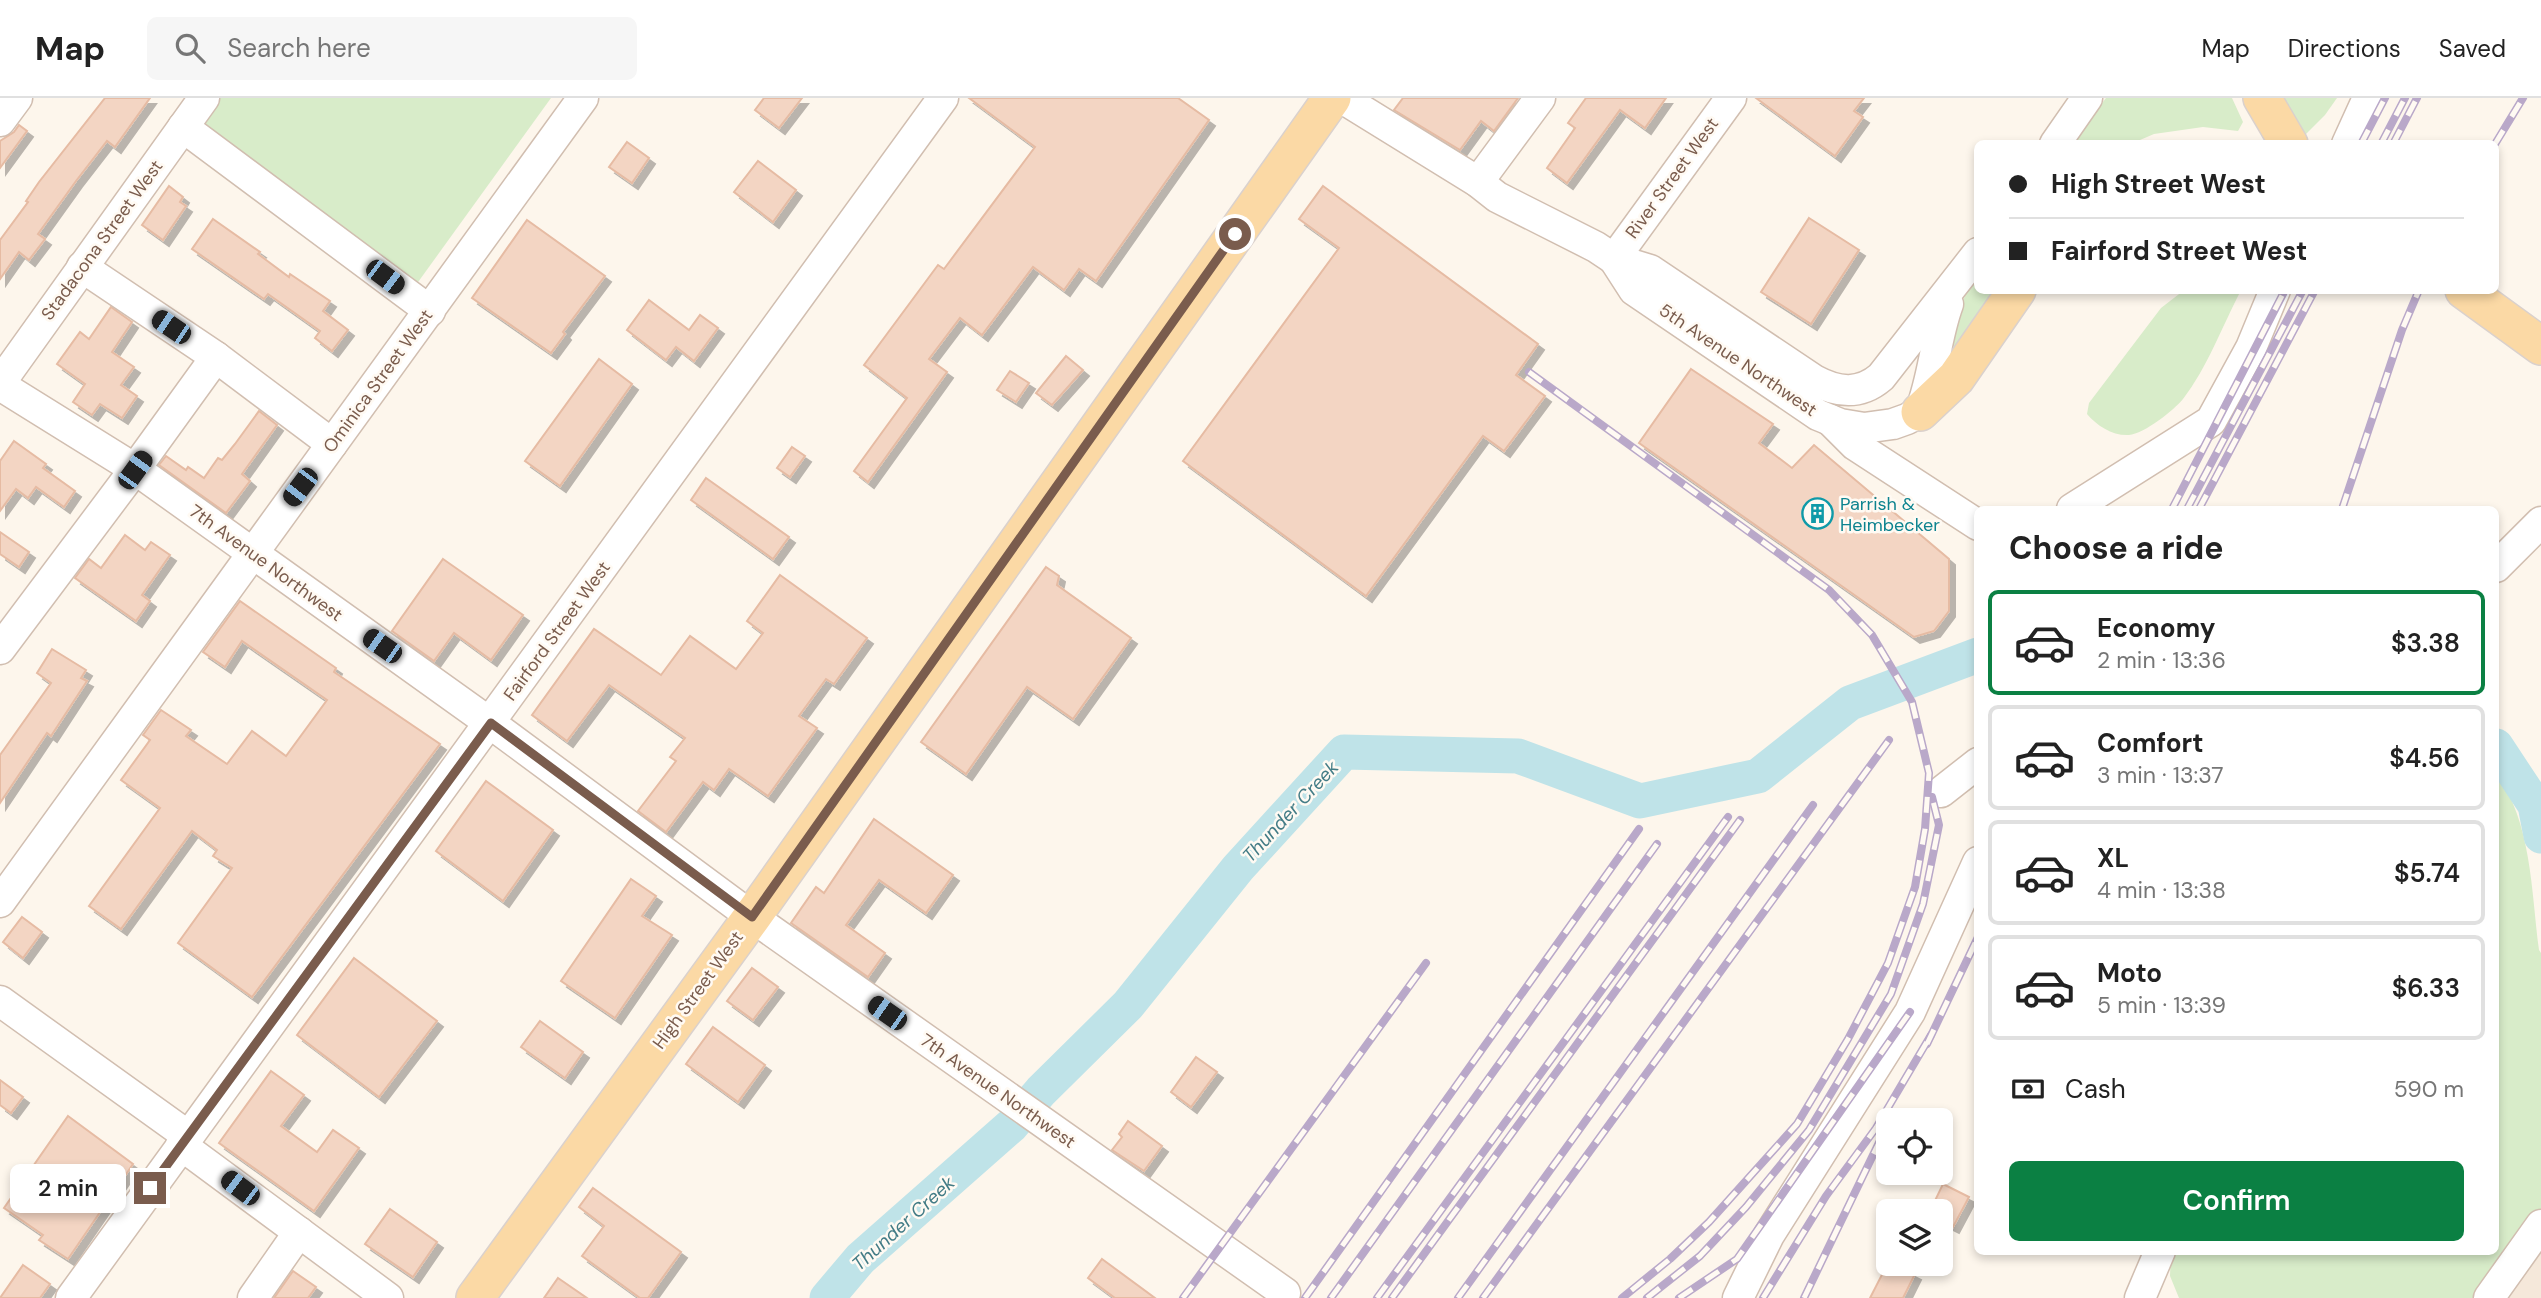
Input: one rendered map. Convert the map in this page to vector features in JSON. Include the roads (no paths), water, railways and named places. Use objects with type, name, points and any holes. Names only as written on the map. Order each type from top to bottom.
[{"type":"main road","name":"High Street West","points":[[475,1298],[752,917],[1332,98]]},
{"type":"main road","points":[[2244,98],[2268,140]]},
{"type":"main road","points":[[2262,98],[2287,140]]},
{"type":"main road","points":[[1920,412],[1956,379],[2014,294]]},
{"type":"main road","points":[[2470,294],[2541,345]]},
{"type":"street","points":[[0,121],[17,98]]},
{"type":"street","name":"Stadacona Street West","points":[[0,384],[204,98]]},
{"type":"street","name":"Ominica Street West","points":[[0,902],[583,98]]},
{"type":"street","name":"Fairford Street West","points":[[71,1298],[943,98]]},
{"type":"street","name":"5th Avenue Northwest","points":[[1342,98],[1478,182],[1497,197],[1596,247],[1614,259],[1650,270],[1814,380],[1833,389],[1854,391],[1872,385],[1959,278]]},
{"type":"street","points":[[1478,182],[1540,98]]},
{"type":"street","name":"River Street West","points":[[1614,259],[1731,98]]},
{"type":"street","points":[[2058,140],[2087,98]]},
{"type":"street","points":[[2349,140],[2368,98]]},
{"type":"street","points":[[183,127],[430,311]]},
{"type":"street","points":[[1920,412],[1942,320],[1959,278],[1974,258]]},
{"type":"street","name":"5th Avenue Northwest","points":[[1614,259],[1634,290],[1808,409],[1852,427],[1873,427],[1907,419],[1920,412]]},
{"type":"street","points":[[82,267],[216,357],[332,444]]},
{"type":"street","points":[[2077,506],[2211,421],[2251,348],[2272,294]]},
{"type":"street","points":[[0,649],[216,357]]},
{"type":"street","name":"7th Avenue Northwest","points":[[0,384],[135,470],[252,552],[491,723],[752,917],[1285,1293],[1282,1298]]},
{"type":"street","points":[[1830,420],[1854,445],[1974,522]]},
{"type":"street","points":[[2499,564],[2541,522]]},
{"type":"street","points":[[1941,792],[1974,766]]},
{"type":"street","points":[[1738,1298],[1769,1236],[1910,1012],[1974,871]]},
{"type":"street","points":[[0,1001],[388,1298]]},
{"type":"street","points":[[2489,1298],[2541,1226]]},
{"type":"street","points":[[253,1298],[299,1232]]},
{"type":"street","points":[[2140,1298],[2158,1255]]},
{"type":"waterway","name":"Thunder Creek","points":[[827,1298],[860,1259],[1012,1125],[1041,1091],[1128,1005],[1238,868],[1344,752],[1518,756],[1640,801],[1758,776],[1850,703],[1974,656]]},
{"type":"waterway","name":"Thunder Creek","points":[[2499,751],[2535,805],[2541,836]]},
{"type":"railway","points":[[2363,140],[2385,98]]},
{"type":"railway","points":[[2383,140],[2405,98]]},
{"type":"railway","points":[[2395,140],[2417,98]]},
{"type":"railway","points":[[2497,140],[2523,98]]},
{"type":"railway","points":[[2174,506],[2283,294]]},
{"type":"railway","points":[[2189,506],[2301,294]]},
{"type":"railway","points":[[2201,506],[2313,294]]},
{"type":"railway","points":[[2343,506],[2402,330],[2417,294]]},
{"type":"railway","points":[[1529,372],[1829,590],[1872,635],[1912,702],[1929,773],[1925,829],[1915,887],[1888,963],[1848,1039],[1797,1124],[1709,1222],[1670,1259],[1622,1298]]},
{"type":"railway","points":[[1483,1298],[1889,740]]},
{"type":"railway","points":[[1647,1298],[1700,1256],[1746,1207],[1809,1130],[1891,994],[1923,904],[1939,825],[1932,797]]},
{"type":"railway","points":[[1458,1298],[1813,805]]},
{"type":"railway","points":[[1377,1298],[1728,817]]},
{"type":"railway","points":[[1392,1298],[1740,820]]},
{"type":"railway","points":[[1305,1298],[1639,829]]},
{"type":"railway","points":[[1331,1298],[1657,844]]},
{"type":"railway","points":[[1927,1044],[1974,945]]},
{"type":"railway","points":[[1183,1298],[1426,963]]},
{"type":"railway","points":[[1679,1298],[1737,1259],[1910,1012]]},
{"type":"railway","points":[[1763,1298],[1826,1196],[1876,1128],[1931,1035]]},
{"type":"railway","points":[[1804,1298],[1876,1149]]},
{"type":"place","name":"Parrish & Heimbecker","points":[[1817,514]]}]
